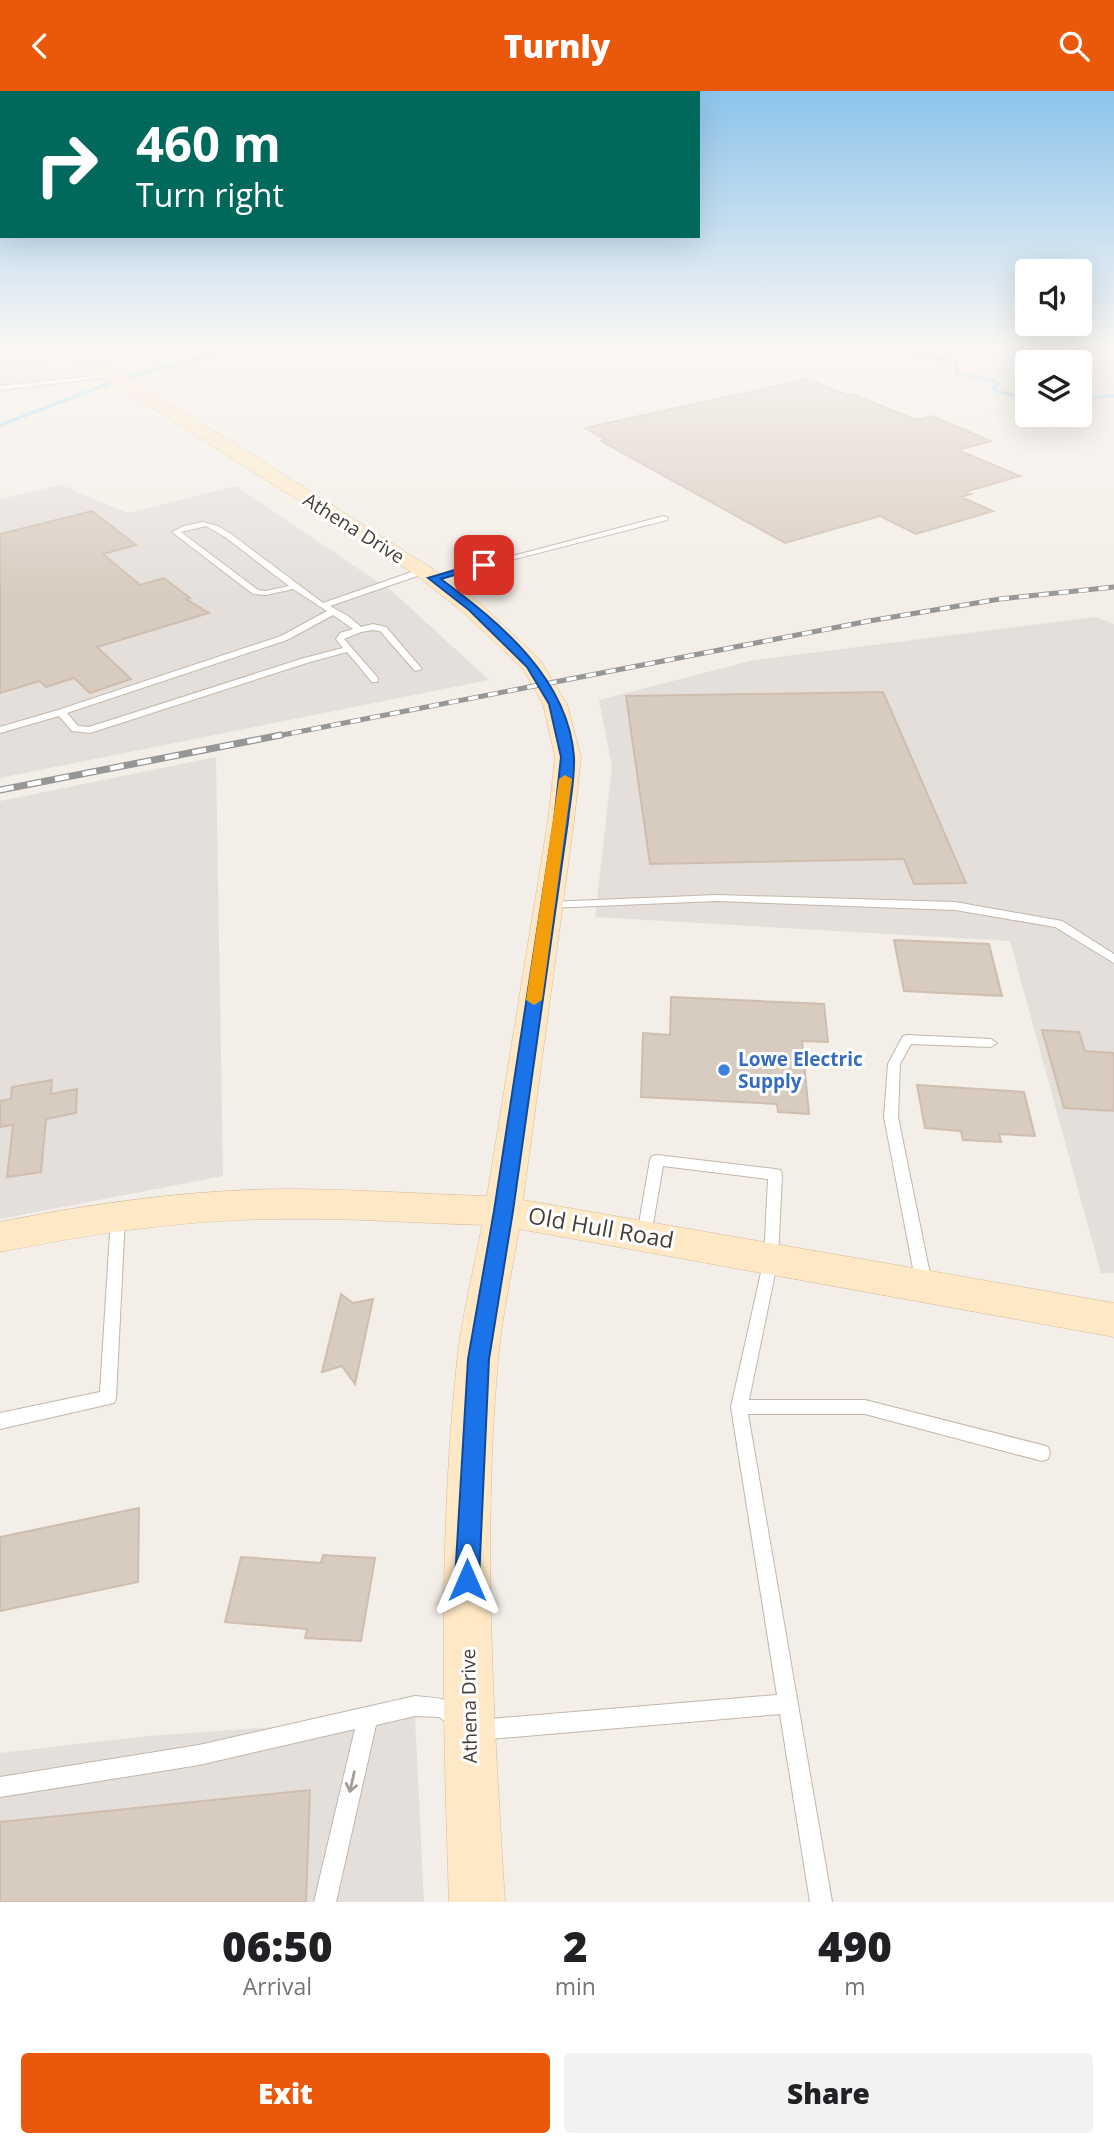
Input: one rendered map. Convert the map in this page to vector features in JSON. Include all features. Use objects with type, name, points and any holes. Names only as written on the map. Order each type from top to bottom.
[{"type":"street","name":"Athena Drive","points":[[198,431],[428,574],[472,608],[532,665],[555,704],[568,757],[503,1211],[477,1372],[467,1555],[469,1731],[477,1902]]},
{"type":"street","name":"Old Hull Road","points":[[0,1237],[63,1224],[190,1208],[285,1204],[503,1211],[1114,1320]]},
{"type":"lane","points":[[322,605],[428,574],[664,518]]},
{"type":"lane","points":[[293,587],[266,593],[256,592],[176,532],[202,524],[212,525],[293,587],[359,630]]},
{"type":"lane","points":[[0,730],[284,638],[332,611]]},
{"type":"lane","points":[[375,680],[340,636],[373,627],[383,629],[418,669]]},
{"type":"lane","points":[[61,712],[75,729],[90,730],[349,649]]},
{"type":"lane","points":[[548,905],[717,898],[955,906],[1058,924],[1114,959]]},
{"type":"lane","points":[[925,1288],[891,1117],[894,1064],[907,1039],[991,1043]]},
{"type":"lane","points":[[644,1236],[657,1160],[775,1174],[771,1259],[739,1408],[821,1902]]},
{"type":"lane","points":[[0,1422],[108,1398],[118,1217]]},
{"type":"lane","points":[[739,1408],[865,1407],[1041,1453]]},
{"type":"lane","points":[[0,1787],[199,1755],[415,1706],[443,1708],[469,1731],[788,1704]]},
{"type":"lane","points":[[325,1902],[368,1716]]},
{"type":"shaded area","points":[[61,485],[128,513],[236,486],[393,592],[489,680],[0,778],[0,499]]},
{"type":"shaded area","points":[[1096,617],[1114,624],[1114,1273],[1101,1273],[1010,941],[595,917],[612,766],[599,700],[754,660]]},
{"type":"shaded area","points":[[216,757],[223,1176],[0,1219],[0,801]]},
{"type":"shaded area","points":[[415,1717],[424,1902],[0,1902],[0,1753],[148,1736]]},
{"type":"building","points":[[589,431],[966,431],[991,441],[958,450],[1020,476],[965,492],[971,494],[961,497],[993,511],[916,534],[880,516],[785,543],[601,441],[606,440]]},
{"type":"building","points":[[92,511],[136,545],[103,554],[140,585],[164,578],[190,598],[186,599],[209,613],[97,647],[131,679],[90,693],[74,678],[46,687],[40,681],[0,693],[0,534]]},
{"type":"building","points":[[883,692],[966,883],[914,884],[904,859],[650,864],[626,696]]},
{"type":"building","points":[[894,940],[989,944],[1002,996],[904,991]]},
{"type":"building","name":"Lowe Electric Supply","points":[[671,997],[824,1004],[828,1042],[802,1041],[809,1114],[778,1112],[777,1104],[641,1097],[643,1033],[670,1035]]},
{"type":"building","points":[[1042,1030],[1079,1032],[1085,1051],[1114,1053],[1114,1111],[1064,1108]]},
{"type":"building","points":[[52,1080],[51,1094],[77,1089],[76,1113],[46,1119],[41,1172],[7,1177],[13,1125],[0,1127],[0,1101],[11,1099],[12,1087]]},
{"type":"building","points":[[917,1085],[1024,1092],[1035,1136],[999,1134],[1001,1142],[963,1140],[961,1131],[925,1128]]},
{"type":"building","points":[[341,1294],[353,1303],[373,1299],[355,1384],[342,1366],[322,1372]]},
{"type":"building","points":[[139,1508],[138,1582],[0,1611],[0,1537]]},
{"type":"building","points":[[323,1555],[375,1558],[361,1641],[305,1638],[307,1629],[225,1622],[241,1557],[321,1563]]},
{"type":"building","points":[[310,1790],[306,1902],[0,1902],[0,1822]]},
{"type":"railway","points":[[272,737],[869,621],[1000,599],[1114,587]]},
{"type":"railway","points":[[0,790],[281,735]]},
{"type":"slow traffic","points":[[534,1000],[565,779]]},
{"type":"place","name":"Lowe Electric Supply","points":[[724,1070]]},
{"type":"route","points":[[467,1580],[478,1359],[503,1211],[561,821],[568,757],[555,704],[532,665],[472,608],[433,578],[484,565]]}]
